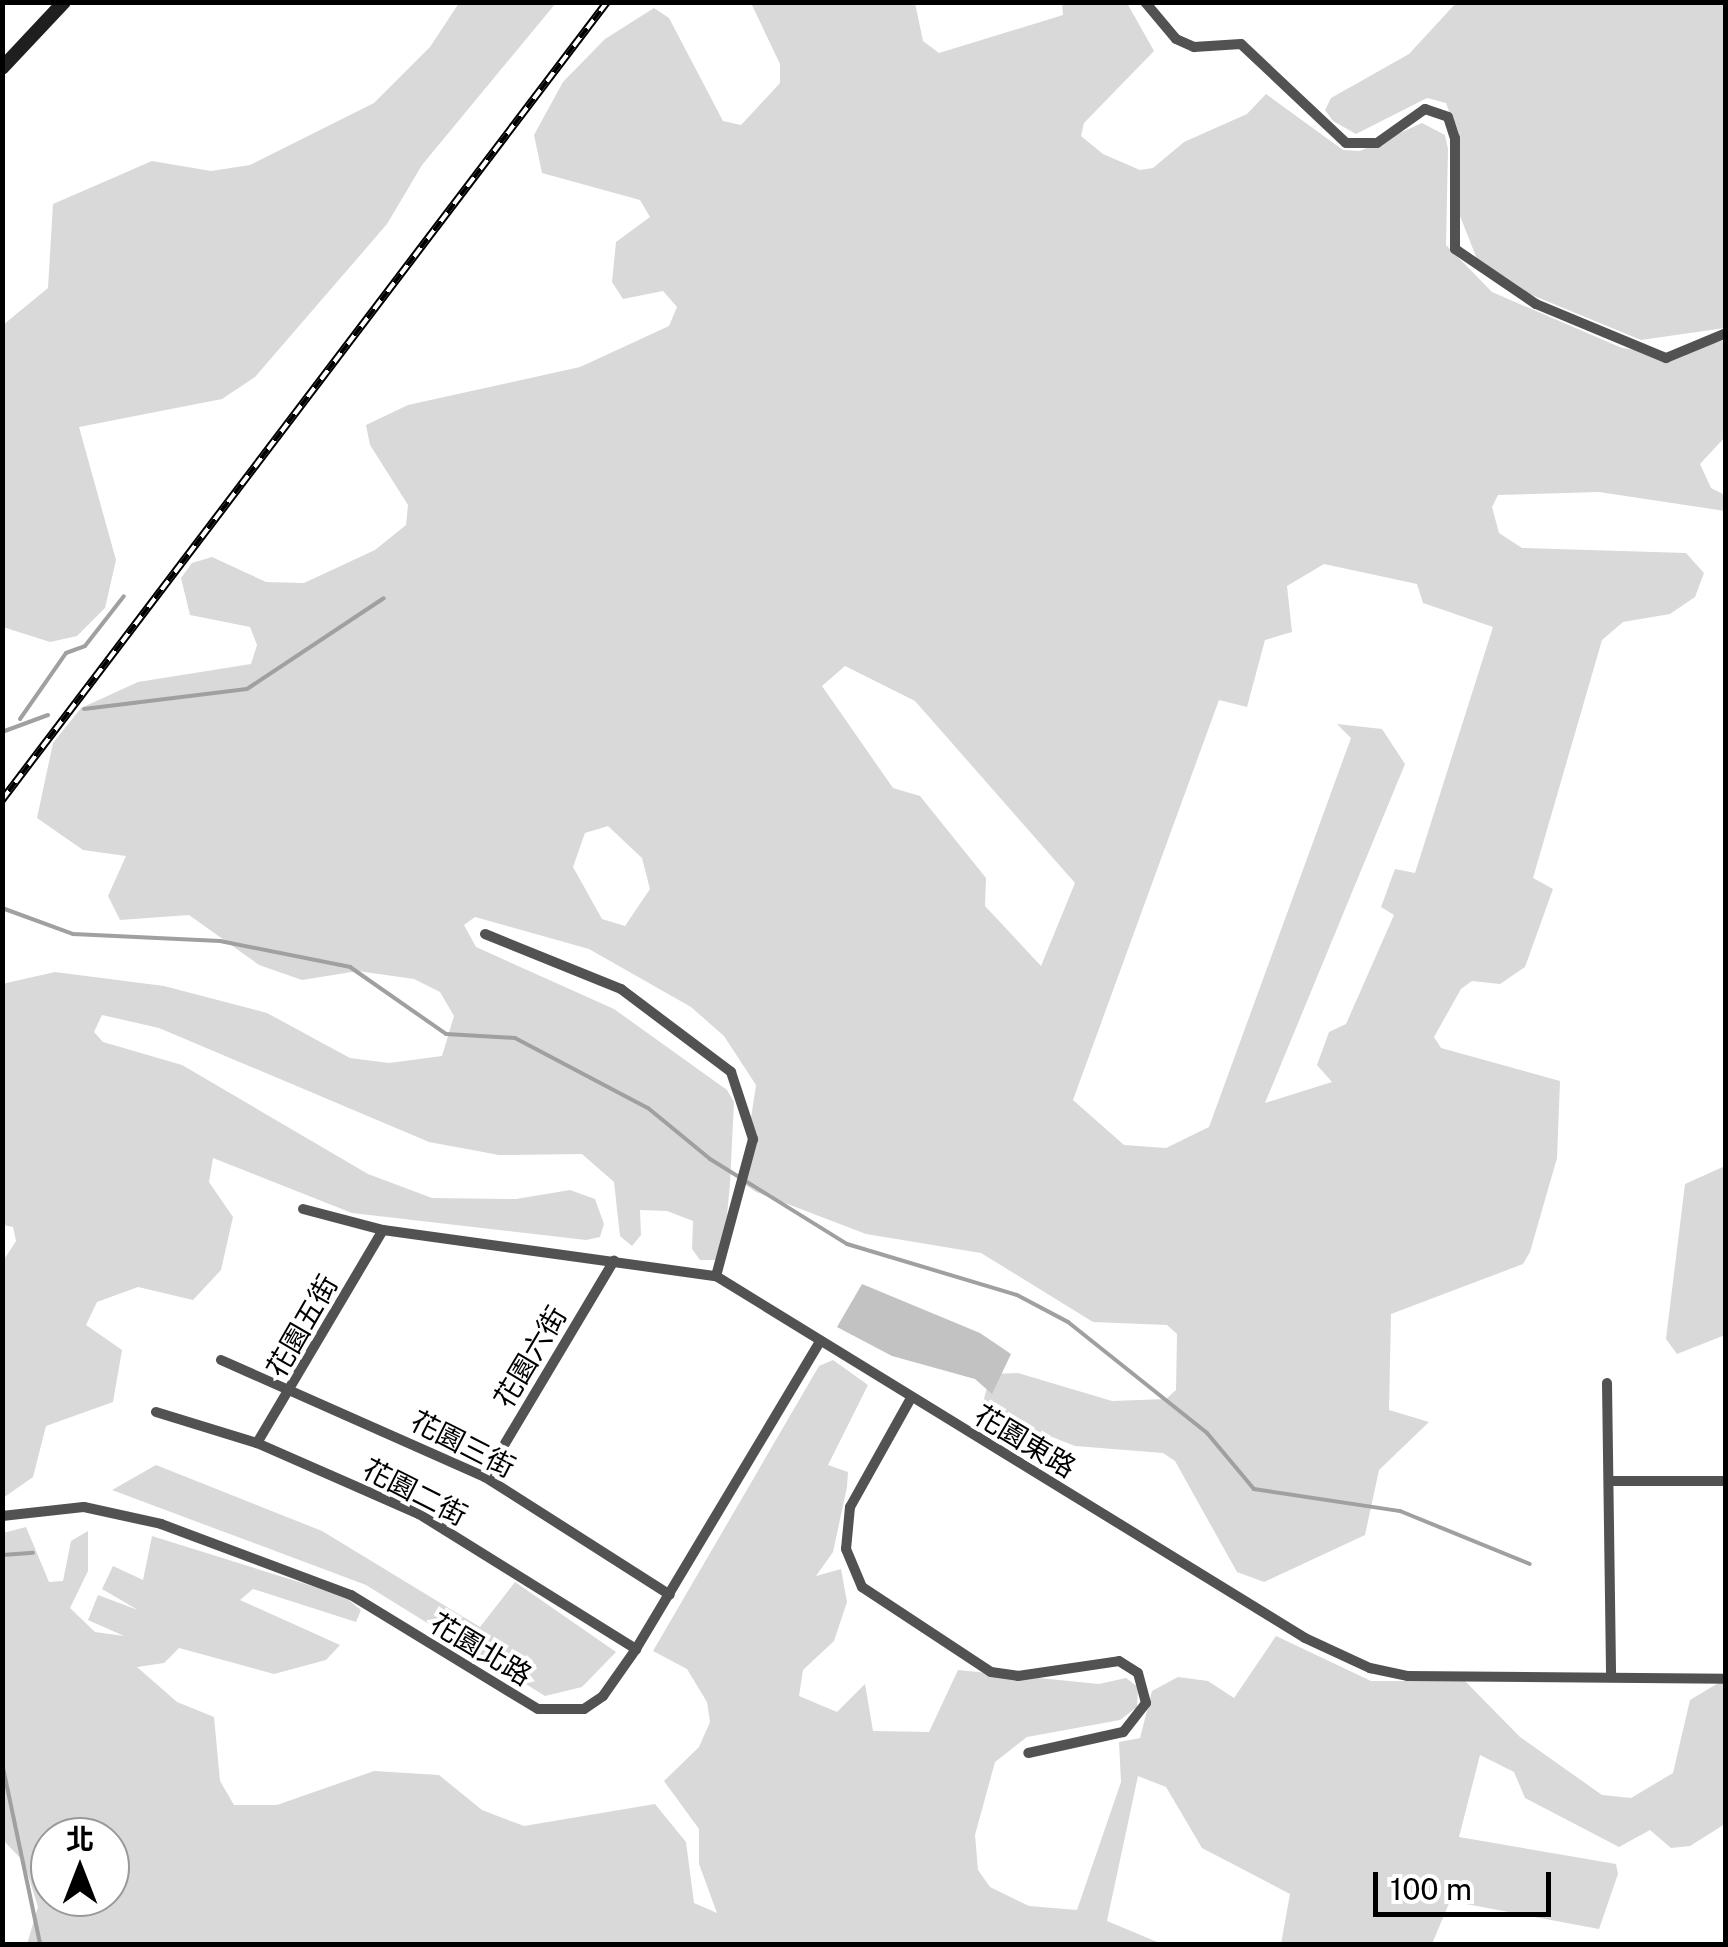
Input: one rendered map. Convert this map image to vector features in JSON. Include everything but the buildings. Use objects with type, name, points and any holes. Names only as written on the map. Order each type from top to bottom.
[{"type":"street","points":[[2,68],[64,2]]},
{"type":"street","points":[[1145,2],[1176,40],[1194,47],[1241,44],[1346,142],[1377,142],[1425,109],[1448,118],[1455,138],[1455,249],[1536,304],[1666,358],[1726,333]]},
{"type":"street","points":[[485,934],[621,988],[731,1072],[750,1111],[749,1162],[716,1276]]},
{"type":"street","name":"花園東路","points":[[302,1209],[383,1230],[716,1276],[1336,1655],[1408,1676],[1726,1678]]},
{"type":"street","name":"花園五街","points":[[257,1443],[383,1230]]},
{"type":"street","name":"花園六街","points":[[485,1476],[614,1262]]},
{"type":"street","name":"花園北路","points":[[2,1516],[84,1507],[217,1544],[351,1595],[538,1709],[584,1709],[603,1696],[636,1650],[819,1342]]},
{"type":"street","name":"花園三街","points":[[221,1360],[294,1386],[485,1476],[670,1595]]},
{"type":"street","points":[[1607,1383],[1610,1677]]},
{"type":"street","points":[[911,1398],[850,1507],[846,1549],[862,1586],[991,1672],[1018,1676],[1119,1661],[1138,1674],[1146,1703],[1134,1724],[1028,1753]]},
{"type":"street","name":"花園二街","points":[[156,1412],[257,1443],[419,1514],[636,1650]]},
{"type":"street","points":[[1610,1481],[1726,1481]]},
{"type":"shaded area","points":[[459,3],[556,3],[422,165],[387,224],[255,377],[222,399],[79,427],[116,560],[105,608],[77,636],[50,642],[3,627],[3,325],[48,288],[53,204],[152,161],[211,171],[250,165],[374,103],[430,47]]},
{"type":"shaded area","points":[[751,3],[915,3],[923,41],[939,53],[1063,15],[1062,3],[1127,3],[1154,51],[1084,123],[1081,136],[1103,154],[1140,170],[1153,168],[1184,142],[1247,114],[1266,94],[1343,150],[1360,151],[1422,123],[1445,135],[1448,149],[1446,245],[1492,292],[1622,348],[1675,355],[1725,340],[1725,437],[1700,464],[1711,488],[1725,495],[1725,511],[1599,492],[1498,495],[1492,507],[1499,533],[1522,548],[1686,553],[1704,573],[1695,597],[1670,614],[1623,622],[1602,640],[1533,878],[1553,889],[1525,967],[1500,984],[1472,981],[1461,989],[1434,1037],[1441,1048],[1560,1081],[1557,1158],[1530,1252],[1523,1264],[1391,1314],[1389,1410],[1429,1422],[1379,1470],[1365,1535],[1264,1582],[1237,1572],[1175,1461],[1163,1453],[1075,1446],[981,1409],[991,1374],[1018,1373],[1112,1401],[1166,1399],[1176,1390],[1177,1334],[1167,1325],[1093,1322],[981,1253],[866,1234],[756,1192],[744,1184],[743,1171],[756,1085],[724,1036],[691,1007],[589,949],[475,917],[464,925],[476,947],[614,1009],[727,1090],[734,1102],[730,1183],[724,1248],[715,1260],[700,1260],[692,1249],[693,1221],[667,1211],[640,1210],[641,1235],[632,1246],[620,1236],[614,1182],[582,1154],[499,1155],[429,1142],[159,1028],[102,1015],[94,1032],[103,1042],[182,1065],[368,1174],[432,1198],[516,1199],[570,1190],[595,1199],[604,1224],[600,1237],[586,1240],[352,1213],[213,1158],[209,1182],[233,1217],[221,1270],[193,1300],[138,1287],[97,1302],[86,1325],[122,1350],[113,1402],[46,1426],[33,1477],[3,1498],[3,1261],[16,1241],[13,1227],[3,1225],[2,984],[55,972],[164,986],[267,1013],[350,1058],[389,1063],[442,1056],[454,1016],[440,992],[414,979],[358,971],[302,980],[259,965],[189,915],[120,920],[108,896],[126,856],[83,850],[37,818],[53,743],[81,708],[138,682],[251,664],[257,645],[250,627],[190,615],[181,578],[192,563],[212,557],[266,582],[304,583],[375,550],[406,525],[408,505],[370,445],[366,425],[408,405],[580,367],[669,326],[677,307],[663,291],[623,299],[612,282],[616,242],[650,217],[640,200],[542,173],[534,135],[563,82],[605,39],[654,8],[669,18],[723,121],[741,125],[780,83],[780,64]],"holes":[[[1324,564],[1417,584],[1423,603],[1493,627],[1415,873],[1395,869],[1381,907],[1394,915],[1346,1024],[1329,1032],[1317,1065],[1332,1082],[1265,1103],[1405,764],[1382,729],[1337,724],[1351,738],[1209,1127],[1166,1148],[1124,1145],[1073,1100],[1219,700],[1247,707],[1265,640],[1292,632],[1287,586]],[[845,666],[915,701],[1075,883],[1041,966],[985,906],[986,878],[920,796],[893,788],[822,686]],[[608,826],[642,858],[650,889],[625,926],[602,919],[573,867],[585,833]]]},
{"type":"shaded area","points":[[1456,3],[1725,3],[1725,328],[1641,340],[1522,291],[1477,259],[1460,216],[1455,128],[1446,103],[1427,98],[1356,134],[1333,121],[1325,110],[1331,98],[1409,54]]},
{"type":"shaded area","points":[[1725,1166],[1725,1335],[1677,1354],[1666,1339],[1685,1184]]},
{"type":"shaded area","points":[[833,1360],[868,1385],[828,1465],[848,1472],[847,1487],[833,1552],[816,1576],[841,1569],[847,1602],[834,1641],[803,1670],[799,1696],[837,1712],[865,1684],[873,1731],[929,1732],[958,1670],[1099,1684],[1126,1678],[1138,1687],[1137,1707],[1120,1720],[1027,1737],[995,1762],[975,1835],[978,1870],[990,1887],[1029,1906],[1077,1910],[1121,1782],[1119,1742],[1140,1738],[1152,1691],[1178,1677],[1208,1681],[1234,1698],[1276,1636],[1371,1681],[1465,1681],[1520,1737],[1602,1795],[1631,1798],[1673,1773],[1690,1700],[1725,1679],[1725,1824],[1690,1846],[1671,1848],[1650,1830],[1619,1847],[1525,1798],[1514,1772],[1480,1755],[1459,1837],[1616,1864],[1618,1874],[1599,1929],[1450,1901],[1432,1944],[1281,1944],[1290,1894],[1202,1848],[1166,1787],[1138,1776],[1107,1921],[1162,1944],[27,1944],[35,1917],[130,1917],[130,1817],[30,1817],[30,1881],[24,1862],[3,1840],[3,1533],[26,1527],[49,1582],[63,1581],[71,1541],[88,1531],[88,1571],[70,1608],[95,1632],[124,1636],[88,1620],[98,1595],[138,1610],[102,1589],[113,1566],[143,1580],[152,1536],[344,1596],[361,1610],[356,1622],[253,1589],[240,1600],[340,1645],[326,1660],[274,1674],[179,1648],[164,1663],[137,1667],[177,1702],[214,1717],[220,1781],[234,1805],[277,1805],[374,1771],[439,1775],[482,1810],[524,1826],[655,1804],[686,1842],[694,1903],[717,1913],[699,1864],[699,1829],[664,1781],[699,1747],[710,1722],[707,1702],[687,1669],[653,1651],[819,1366]]},
{"type":"shaded area","points":[[156,1465],[322,1531],[480,1627],[515,1582],[616,1652],[582,1687],[545,1696],[366,1585],[112,1490]]},
{"type":"waterway","points":[[20,719],[66,653],[85,646],[124,596]]},
{"type":"waterway","points":[[84,709],[247,689],[384,598]]},
{"type":"waterway","points":[[2,732],[48,715]]},
{"type":"waterway","points":[[2,908],[73,934],[220,941],[350,967],[446,1034],[515,1038],[648,1108],[710,1159],[847,1244],[1017,1295],[1068,1322],[1207,1433],[1254,1489],[1400,1511],[1530,1564]]},
{"type":"waterway","points":[[2,1555],[33,1553]]},
{"type":"waterway","points":[[2,1763],[40,1944]]},
{"type":"railway","points":[[2,800],[607,2]]}]
